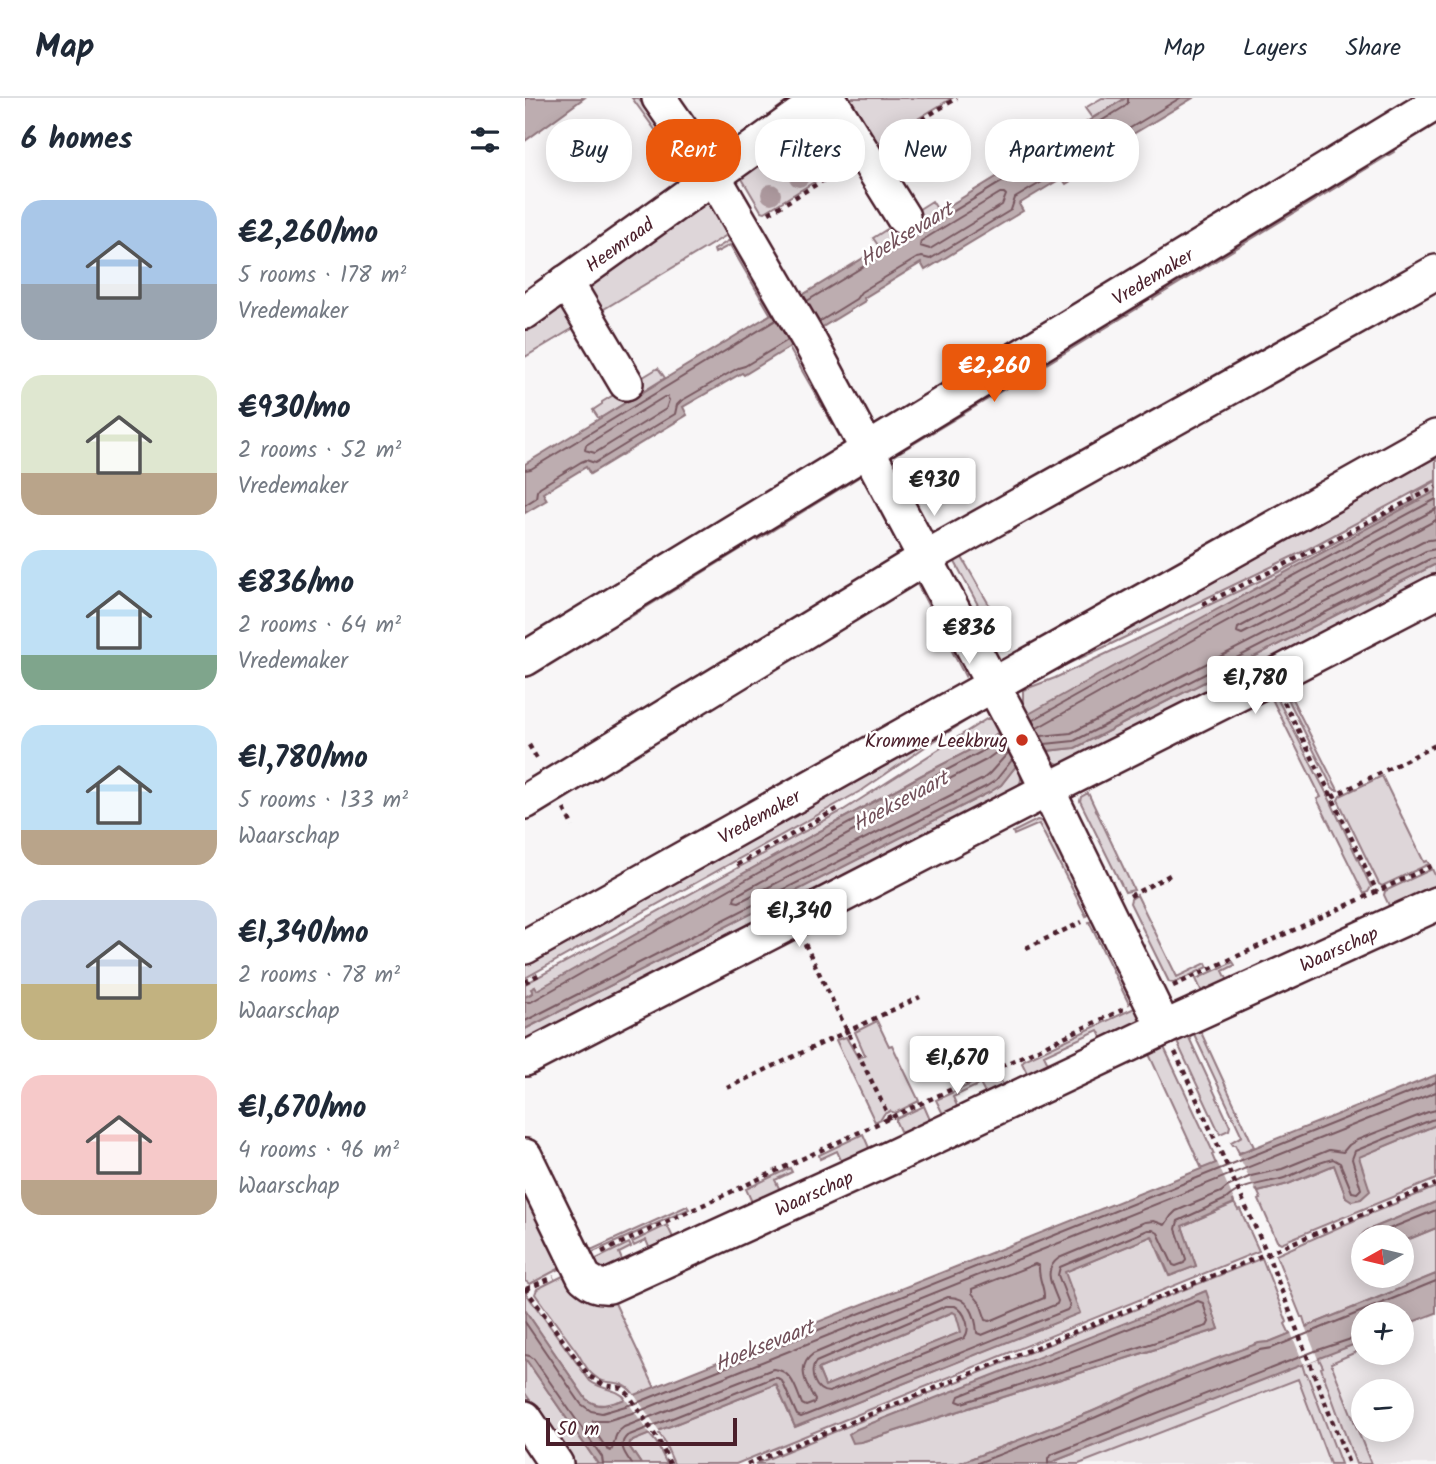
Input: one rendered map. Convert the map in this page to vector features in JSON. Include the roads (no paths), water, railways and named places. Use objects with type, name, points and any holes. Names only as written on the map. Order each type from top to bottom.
[{"type":"street","points":[[659,98],[674,119]]},
{"type":"street","name":"Heemraad","points":[[741,157],[823,98]]},
{"type":"street","points":[[829,98],[903,217]]},
{"type":"street","name":"Vredemaker","points":[[525,659],[1436,103]]},
{"type":"street","name":"Heemraad","points":[[525,312],[707,182]]},
{"type":"street","points":[[717,182],[810,342],[1033,760],[1164,1028]]},
{"type":"street","points":[[525,803],[925,558],[1436,272]]},
{"type":"street","points":[[566,282],[625,383]]},
{"type":"street","name":"Vredemaker","points":[[525,947],[1436,437]]},
{"type":"street","points":[[525,1059],[1436,592]]},
{"type":"street","name":"Waarschap","points":[[525,1156],[584,1277],[591,1284],[609,1286],[1436,904]]},
{"type":"street","points":[[525,1418],[556,1464]]},
{"type":"water","points":[[525,98],[584,98],[555,119],[546,119],[546,126],[525,141]]},
{"type":"water","points":[[1126,98],[1193,98],[1139,131],[1139,119],[1092,119]]},
{"type":"water","name":"Hoeksevaart","points":[[988,182],[1055,182],[1019,204],[1023,211],[925,270],[921,263],[864,298],[865,301],[744,375],[742,373],[683,407],[687,415],[590,474],[586,467],[543,493],[547,500],[525,513],[525,464]]},
{"type":"water","name":"Hoeksevaart","points":[[1436,491],[1436,564],[1075,748],[1046,751],[1016,766],[1001,785],[990,792],[525,1029],[525,997],[533,993],[531,989],[535,987],[537,990],[978,746],[1027,715],[1192,623]]},
{"type":"water","name":"Hoeksevaart","points":[[1436,1075],[1436,1125],[1359,1157],[1370,1191],[1361,1199],[1352,1201],[1346,1197],[1334,1165],[1288,1184],[1258,1192],[1257,1190],[1182,1226],[1196,1266],[1170,1276],[1152,1236],[1065,1272],[1080,1313],[795,1427],[776,1384],[630,1442],[629,1446],[641,1464],[598,1464],[525,1358],[525,1310],[586,1399],[599,1405],[620,1401]],"holes":[[[953,1312],[961,1332],[825,1386],[818,1369]]]},
{"type":"water","points":[[1436,1202],[1436,1228],[1414,1237],[1414,1225],[1382,1225]]},
{"type":"water","points":[[1436,1274],[1436,1313],[1414,1321],[1414,1302],[1367,1302],[1402,1288],[1414,1288],[1414,1283]]},
{"type":"water","points":[[1206,1291],[1219,1329],[861,1442],[853,1443],[849,1434],[857,1429]]},
{"type":"water","points":[[1351,1309],[1351,1346],[1047,1464],[957,1464],[1091,1412],[1180,1372],[1259,1343],[1269,1342]]},
{"type":"place","name":"Kromme Leekbrug","points":[[1022,740]]}]
